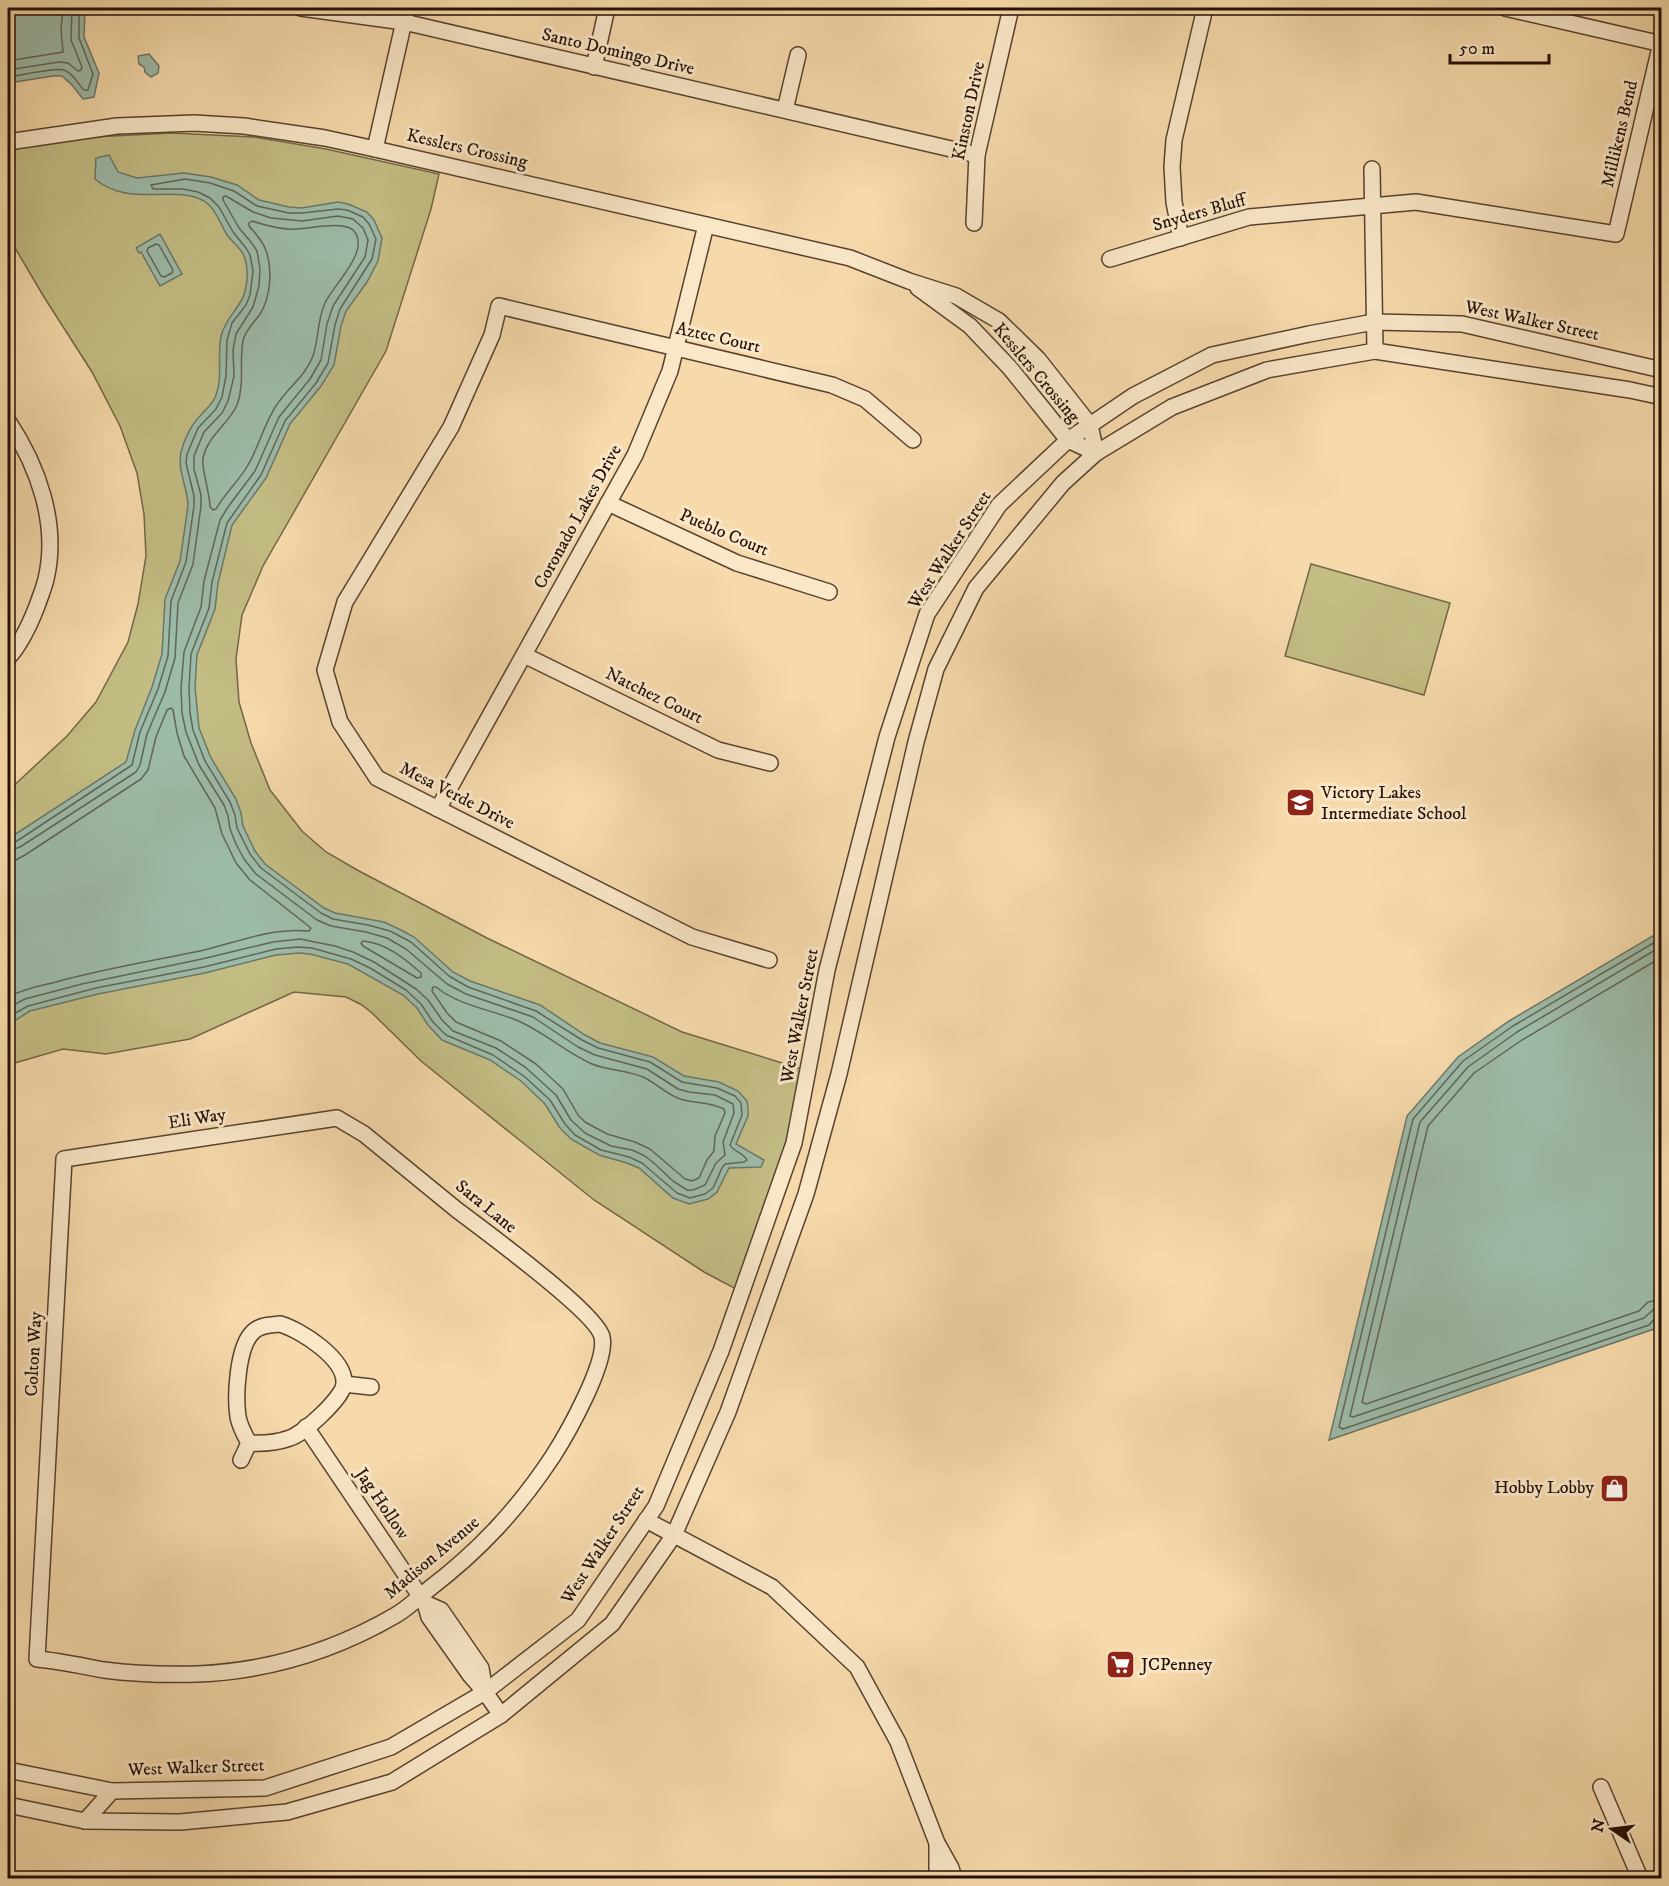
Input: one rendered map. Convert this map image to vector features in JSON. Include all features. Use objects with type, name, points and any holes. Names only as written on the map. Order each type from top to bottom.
[{"type":"street","name":"Santo Domingo Drive","points":[[301,8],[406,15],[594,67],[977,155]]},
{"type":"street","points":[[594,67],[607,8]]},
{"type":"street","name":"Kinston Drive","points":[[974,223],[977,155],[1011,8]]},
{"type":"street","points":[[1181,238],[1174,202],[1172,175],[1174,140],[1205,8]]},
{"type":"street","points":[[1505,8],[1661,44]]},
{"type":"street","points":[[375,149],[406,15]]},
{"type":"street","name":"Millikens Bend","points":[[1616,234],[1661,44]]},
{"type":"street","points":[[785,110],[798,55]]},
{"type":"street","name":"Kesslers Crossing","points":[[8,142],[117,126],[194,123],[244,126],[325,138],[850,258],[956,296],[999,321],[1038,359],[1090,425],[1096,453]]},
{"type":"street","points":[[1372,169],[1375,351]]},
{"type":"street","name":"Snyders Bluff","points":[[1110,259],[1249,217],[1416,202],[1616,234]]},
{"type":"street","name":"Coronado Lakes Drive","points":[[438,809],[635,455],[670,371],[706,225]]},
{"type":"street","name":"Kesslers Crossing","points":[[909,281],[970,326],[1010,368],[1068,440],[1096,453]]},
{"type":"street","name":"Aztec Court","points":[[499,306],[832,385],[865,399],[913,440]]},
{"type":"street","name":"Mesa Verde Drive","points":[[499,306],[492,335],[450,427],[345,602],[326,670],[340,722],[377,777],[692,937],[769,960]]},
{"type":"street","name":"West Walker Street","points":[[8,1770],[112,1791],[265,1788],[391,1747],[485,1692],[578,1620],[656,1506],[721,1351],[794,1143],[833,948],[887,737],[927,614],[999,505],[1068,440],[1133,396],[1212,355],[1374,322],[1462,324],[1662,370]]},
{"type":"street","points":[[8,1805],[86,1821],[180,1822],[286,1812],[392,1782],[501,1715],[612,1624],[674,1535],[728,1412],[809,1185],[839,1074],[916,742],[936,669],[976,588],[1063,483],[1096,453],[1173,407],[1267,370],[1375,351],[1620,388],[1662,397]]},
{"type":"street","points":[[8,421],[36,472],[45,499],[50,543],[46,579],[33,618],[8,658]]},
{"type":"street","name":"Pueblo Court","points":[[608,503],[737,563],[829,592]]},
{"type":"street","name":"Natchez Court","points":[[524,655],[718,750],[770,763]]},
{"type":"street","name":"Eli Way","points":[[64,1160],[337,1118]]},
{"type":"street","name":"Sara Lane","points":[[337,1118],[364,1134],[552,1284],[588,1318],[602,1337]]},
{"type":"street","name":"Colton Way","points":[[37,1659],[64,1160]]},
{"type":"street","points":[[280,1324],[294,1328],[338,1364],[343,1374],[344,1384],[341,1394],[334,1403],[293,1438],[268,1444],[249,1443],[241,1428],[238,1415],[242,1353],[246,1340],[254,1330],[266,1325],[280,1324]]},
{"type":"street","name":"Madison Avenue","points":[[37,1659],[141,1673],[214,1673],[272,1665],[352,1637],[423,1600],[508,1518],[532,1487],[574,1421],[600,1359],[602,1337]]},
{"type":"street","points":[[344,1384],[371,1387]]},
{"type":"street","name":"Jag Hollow","points":[[306,1427],[423,1600],[429,1617],[501,1715]]},
{"type":"street","points":[[241,1460],[249,1443]]},
{"type":"street","points":[[646,1520],[772,1587],[857,1667],[898,1742],[937,1843],[954,1878]]},
{"type":"street","points":[[1601,1787],[1640,1878]]},
{"type":"street","points":[[86,1821],[112,1791]]},
{"type":"street","points":[[937,1843],[937,1878]]},
{"type":"shaded area","points":[[172,133],[254,137],[326,149],[439,174],[431,209],[386,351],[263,566],[242,615],[236,659],[239,702],[251,743],[270,790],[302,831],[326,852],[487,938],[682,1032],[805,1070],[790,1138],[736,1289],[704,1272],[594,1200],[421,1061],[372,1013],[346,997],[294,992],[190,1039],[106,1054],[63,1049],[8,1065],[8,791],[67,736],[96,702],[128,642],[138,604],[146,556],[144,514],[137,473],[120,426],[92,372],[8,236],[8,150],[73,138]]},
{"type":"shaded area","points":[[1311,564],[1450,603],[1424,695],[1285,656]]},
{"type":"water","points":[[8,8],[85,8],[84,37],[99,73],[94,97],[83,99],[62,76],[8,83]]},
{"type":"water","points":[[149,54],[159,66],[158,73],[151,77],[139,64],[138,56]]},
{"type":"water","points":[[109,155],[118,172],[137,178],[184,173],[211,177],[237,185],[259,200],[289,207],[302,208],[338,202],[348,204],[367,212],[374,220],[382,238],[378,261],[367,282],[346,311],[334,365],[321,386],[290,424],[266,478],[232,525],[218,583],[215,609],[197,655],[195,687],[199,728],[211,758],[236,799],[243,826],[255,851],[265,864],[324,908],[335,913],[384,922],[401,930],[414,937],[453,972],[470,981],[540,1005],[600,1043],[653,1057],[684,1076],[719,1082],[738,1091],[747,1101],[748,1116],[736,1144],[764,1160],[761,1167],[729,1168],[717,1192],[708,1199],[689,1204],[673,1198],[639,1168],[599,1155],[571,1139],[560,1128],[545,1104],[521,1081],[490,1060],[442,1040],[417,1008],[403,995],[348,964],[310,954],[276,955],[205,973],[98,994],[30,1011],[8,1025],[8,839],[126,762],[162,654],[165,599],[180,561],[188,506],[180,466],[181,452],[191,428],[216,395],[219,381],[221,336],[227,321],[241,301],[247,279],[247,267],[241,250],[227,235],[208,204],[184,195],[139,194],[109,188],[95,179],[96,158]]},
{"type":"water","points":[[160,234],[182,274],[160,286],[141,252],[139,253],[136,248]]},
{"type":"water","points":[[1661,931],[1661,1319],[1654,1329],[1329,1440],[1407,1116],[1458,1057],[1509,1021]]},
{"type":"place","name":"Victory Lakes Intermediate School","points":[[1300,803]]},
{"type":"place","name":"Hobby Lobby","points":[[1615,1488]]},
{"type":"place","name":"JCPenney","points":[[1120,1665]]}]
